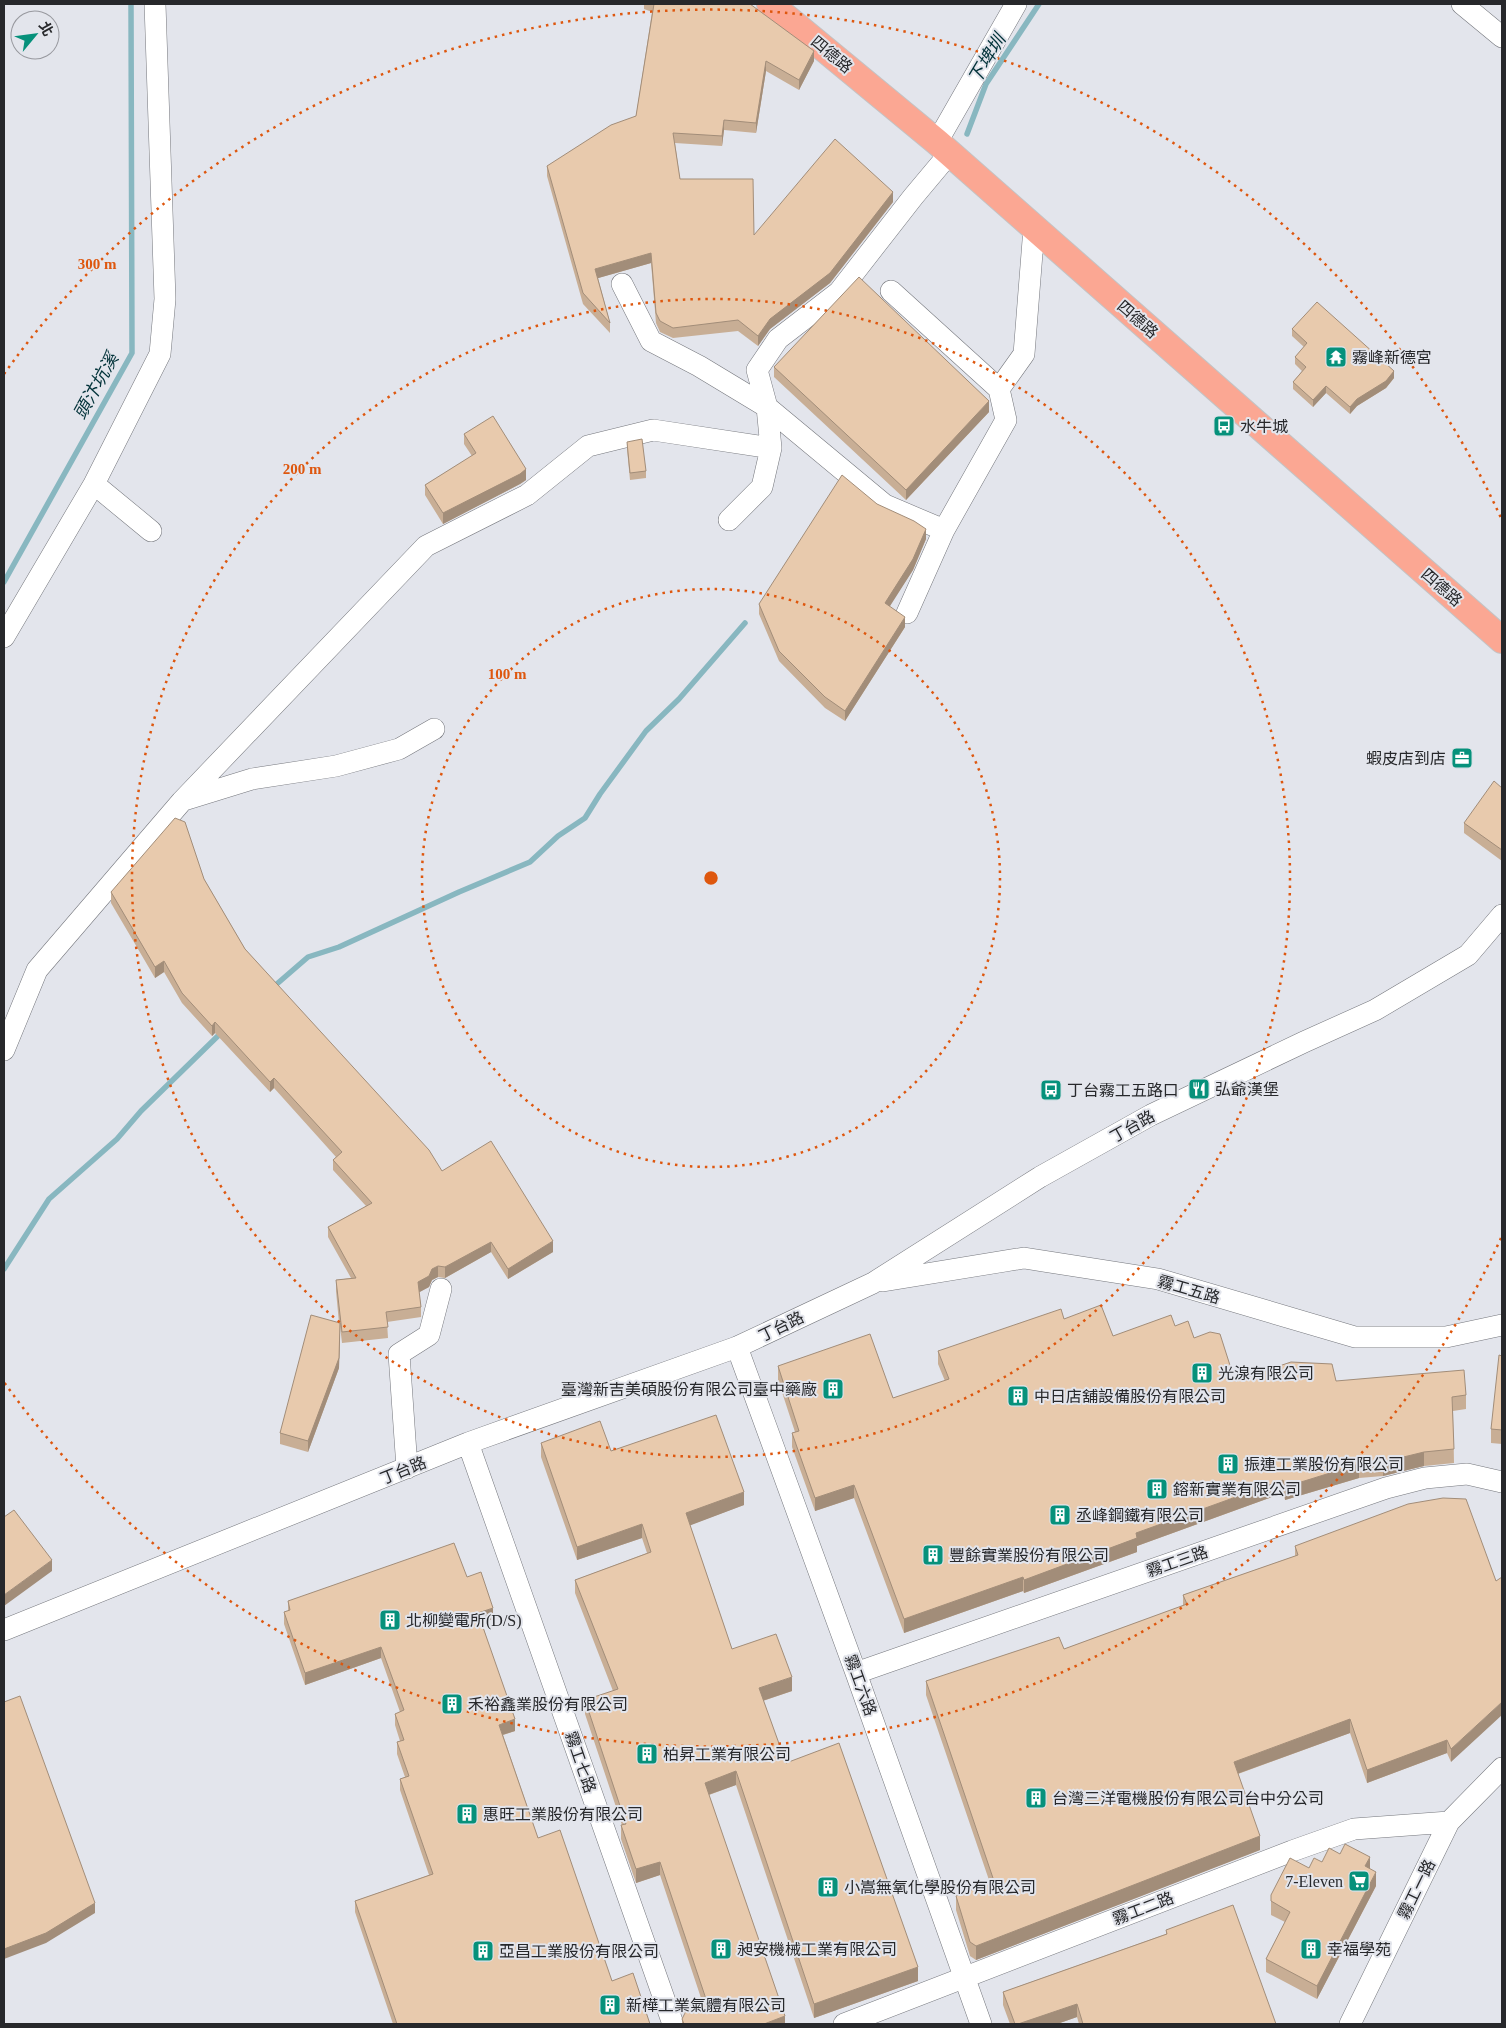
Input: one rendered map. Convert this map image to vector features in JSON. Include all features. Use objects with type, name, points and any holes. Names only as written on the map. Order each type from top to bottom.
[{"type":"main road","name":"四德路","points":[[770,4],[943,148],[1502,640]]},
{"type":"street","points":[[4,637],[94,484],[160,354],[165,299],[155,4]]},
{"type":"street","points":[[729,520],[762,487],[772,448],[767,407],[757,370],[778,340],[840,292],[913,198],[943,148],[1016,4]]},
{"type":"street","points":[[1462,4],[1502,37]]},
{"type":"street","points":[[999,389],[1024,354],[1034,228]]},
{"type":"street","points":[[622,284],[651,341],[698,366],[767,407],[885,505],[944,530]]},
{"type":"street","points":[[891,291],[999,389],[1006,420],[944,530],[907,613]]},
{"type":"street","points":[[4,1050],[37,970],[182,801],[426,546],[527,495],[588,446],[653,430],[772,448]]},
{"type":"street","points":[[94,484],[150,531]]},
{"type":"street","points":[[182,801],[252,779],[336,766],[399,749],[434,729]]},
{"type":"street","name":"丁台路","points":[[4,1630],[468,1443],[737,1347],[872,1283],[1040,1177],[1151,1115],[1376,1010],[1468,955],[1502,915]]},
{"type":"street","name":"霧工五路","points":[[872,1283],[1024,1258],[1158,1279],[1355,1337],[1446,1337],[1502,1325]]},
{"type":"street","points":[[407,1468],[399,1354],[429,1335],[441,1289]]},
{"type":"street","name":"霧工六路","points":[[737,1347],[981,2024]]},
{"type":"street","name":"霧工七路","points":[[468,1443],[673,2024]]},
{"type":"street","name":"霧工三路","points":[[856,1673],[1386,1488],[1425,1478],[1467,1474],[1502,1482]]},
{"type":"street","name":"霧工一路","points":[[1350,2024],[1449,1822],[1502,1768]]},
{"type":"street","name":"霧工二路","points":[[844,2024],[1292,1851],[1354,1829],[1449,1822]]},
{"type":"building","points":[[654,4],[750,4],[814,51],[799,80],[766,61],[756,123],[724,120],[722,136],[673,133],[680,179],[753,179],[754,235],[835,139],[893,192],[830,273],[770,319],[758,336],[738,320],[673,328],[660,321],[656,313],[651,253],[595,269],[610,323],[583,293],[547,166],[611,125],[636,116]]},
{"type":"building","points":[[859,277],[989,401],[906,490],[774,367]]},
{"type":"building","name":"霧峰新德宮","points":[[1317,302],[1394,371],[1386,381],[1357,399],[1350,407],[1326,386],[1313,400],[1293,382],[1306,367],[1295,357],[1307,343],[1292,329]]},
{"type":"building","points":[[493,416],[526,469],[520,474],[443,513],[425,485],[476,453],[464,434]]},
{"type":"building","points":[[642,439],[646,471],[630,473],[627,442]]},
{"type":"building","points":[[842,475],[877,504],[914,521],[926,529],[913,559],[885,603],[905,617],[845,711],[825,697],[779,651],[759,604]]},
{"type":"building","points":[[1494,781],[1502,788],[1502,850],[1464,823]]},
{"type":"building","points":[[175,818],[185,822],[204,879],[245,949],[429,1150],[442,1171],[491,1141],[553,1241],[508,1269],[491,1242],[445,1267],[438,1266],[432,1269],[429,1276],[418,1282],[421,1307],[386,1312],[388,1327],[342,1332],[336,1280],[356,1278],[328,1227],[372,1203],[333,1160],[342,1152],[274,1078],[270,1082],[215,1022],[212,1026],[182,993],[164,961],[155,967],[111,892]]},
{"type":"building","points":[[1101,1305],[1113,1336],[1171,1315],[1175,1326],[1188,1321],[1194,1338],[1210,1332],[1220,1334],[1235,1381],[1291,1362],[1332,1364],[1336,1381],[1464,1370],[1466,1395],[1452,1397],[1454,1449],[1424,1452],[1383,1462],[1359,1464],[1285,1487],[1283,1480],[1136,1533],[1137,1538],[1024,1580],[1023,1577],[904,1619],[854,1485],[815,1498],[792,1433],[799,1431],[778,1366],[870,1334],[893,1398],[949,1379],[938,1351],[1061,1309],[1064,1319]]},
{"type":"building","points":[[311,1315],[340,1323],[339,1358],[308,1441],[280,1433]]},
{"type":"building","points":[[1499,1355],[1502,1356],[1502,1430],[1491,1429]]},
{"type":"building","points":[[716,1415],[744,1492],[686,1513],[732,1649],[776,1634],[792,1677],[759,1688],[786,1763],[839,1743],[918,1967],[814,2004],[736,1771],[705,1783],[785,2016],[764,2024],[684,2024],[682,2019],[685,2007],[706,1999],[660,1862],[636,1869],[621,1825],[626,1824],[585,1700],[618,1689],[575,1580],[651,1552],[642,1524],[577,1547],[541,1443],[600,1421],[611,1451]]},
{"type":"building","points":[[1443,1498],[1466,1499],[1496,1581],[1502,1577],[1502,1702],[1451,1749],[1447,1740],[1367,1770],[1350,1719],[1234,1762],[1260,1836],[976,1946],[970,1942],[956,1896],[994,1881],[926,1681],[1059,1637],[1064,1649],[1187,1604],[1183,1595],[1298,1555],[1295,1546],[1408,1504]]},
{"type":"building","points":[[14,1510],[52,1560],[4,1595],[4,1517]]},
{"type":"building","points":[[454,1543],[467,1577],[481,1572],[493,1608],[478,1613],[515,1719],[499,1725],[538,1838],[560,1830],[612,1981],[633,1973],[650,2024],[397,2024],[355,1901],[433,1874],[400,1779],[409,1776],[397,1742],[404,1740],[395,1714],[404,1710],[381,1647],[305,1673],[284,1612],[290,1610],[288,1601]]},
{"type":"building","points":[[20,1696],[95,1903],[46,1933],[4,1949],[4,1702]]},
{"type":"building","name":"幸福學苑","points":[[1345,1844],[1370,1857],[1365,1866],[1376,1872],[1317,1986],[1266,1959],[1290,1912],[1271,1901],[1271,1895],[1290,1858],[1309,1868],[1314,1858],[1322,1862],[1329,1848],[1340,1854]]},
{"type":"building","points":[[1233,1905],[1276,2024],[1083,2024],[1077,2004],[1015,2024],[1003,1992],[1167,1934],[1166,1930]]},
{"type":"waterway","name":"頭汴坑溪","points":[[4,582],[132,353],[131,4]]},
{"type":"waterway","name":"下埤圳","points":[[967,134],[986,84],[1039,4]]},
{"type":"waterway","points":[[271,989],[308,957],[339,947],[530,862],[558,836],[585,818],[646,731],[679,699],[745,623]]},
{"type":"waterway","points":[[4,1269],[49,1199],[117,1139],[141,1111],[223,1031]]},
{"type":"place","name":"霧峰新德宮","points":[[1336,357]]},
{"type":"place","name":"水牛城","points":[[1224,426]]},
{"type":"place","name":"蝦皮店到店","points":[[1462,758]]},
{"type":"place","name":"弘爺漢堡","points":[[1199,1089]]},
{"type":"place","name":"丁台霧工五路口","points":[[1051,1090]]},
{"type":"place","name":"光湶有限公司","points":[[1202,1373]]},
{"type":"place","name":"臺灣新吉美碩股份有限公司臺中藥廠","points":[[833,1389]]},
{"type":"place","name":"中日店舖設備股份有限公司","points":[[1018,1396]]},
{"type":"place","name":"振連工業股份有限公司","points":[[1228,1464]]},
{"type":"place","name":"鎔新實業有限公司","points":[[1157,1489]]},
{"type":"place","name":"丞峰鋼鐵有限公司","points":[[1060,1515]]},
{"type":"place","name":"豐餘實業股份有限公司","points":[[933,1555]]},
{"type":"place","name":"北柳變電所(D/S)","points":[[390,1620]]},
{"type":"place","name":"禾裕鑫業股份有限公司","points":[[452,1704]]},
{"type":"place","name":"柏昇工業有限公司","points":[[647,1754]]},
{"type":"place","name":"台灣三洋電機股份有限公司台中分公司","points":[[1036,1798]]},
{"type":"place","name":"惠旺工業股份有限公司","points":[[467,1814]]},
{"type":"place","name":"7-Eleven","points":[[1359,1881]]},
{"type":"place","name":"小嵩無氧化學股份有限公司","points":[[828,1887]]},
{"type":"place","name":"昶安機械工業有限公司","points":[[721,1949]]},
{"type":"place","name":"幸福學苑","points":[[1311,1949]]},
{"type":"place","name":"亞昌工業股份有限公司","points":[[483,1951]]},
{"type":"place","name":"新樺工業氣體有限公司","points":[[610,2005]]}]
